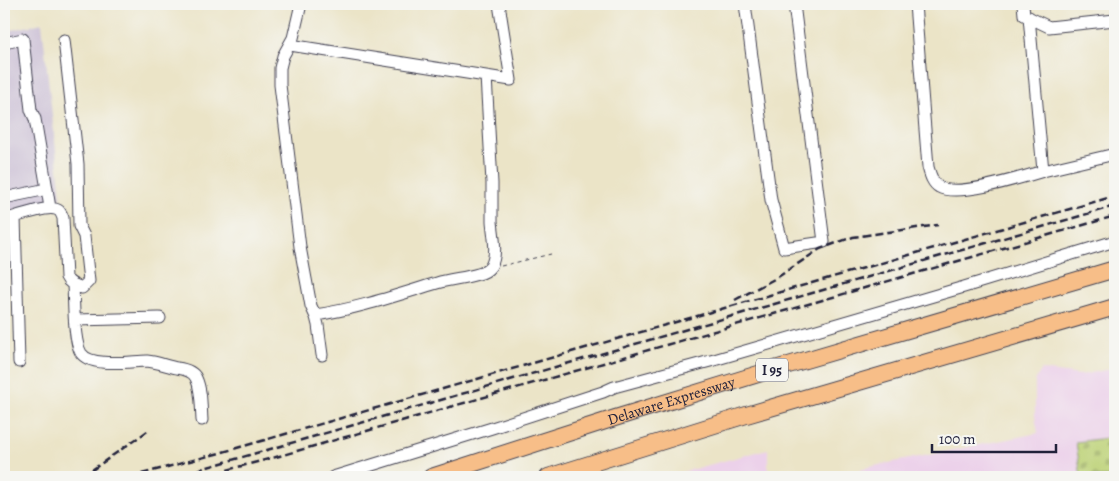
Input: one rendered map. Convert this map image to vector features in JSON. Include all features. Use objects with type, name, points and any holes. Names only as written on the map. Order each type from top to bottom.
[{"type":"highway","name":"Delaware Expressway","points":[[430,477],[768,371],[1115,269]]},
{"type":"highway","name":"I 95","points":[[548,477],[743,416],[1115,307]]},
{"type":"street","points":[[301,4],[290,45],[283,56],[280,68],[280,85],[300,247],[311,306],[318,326],[322,355]]},
{"type":"street","points":[[290,45],[510,80],[499,4]]},
{"type":"street","points":[[745,4],[771,200],[784,248],[824,242],[794,4]]},
{"type":"street","points":[[915,4],[928,167],[932,180],[939,187],[951,190],[999,183],[1115,154]]},
{"type":"street","points":[[1023,4],[1024,15],[1050,27],[1115,20]]},
{"type":"street","points":[[1029,18],[1044,171]]},
{"type":"street","points":[[4,43],[23,39],[31,110],[36,119],[50,208]]},
{"type":"street","points":[[64,40],[78,164],[79,226],[84,236],[89,281],[78,286]]},
{"type":"street","points":[[315,315],[374,302],[439,282],[478,274],[490,267],[494,253],[495,236],[492,223],[486,76]]},
{"type":"street","points":[[4,198],[47,189]]},
{"type":"street","points":[[19,362],[9,219],[50,208],[58,210],[63,218],[65,274],[68,281],[78,286]]},
{"type":"street","points":[[63,218],[79,214]]},
{"type":"street","points":[[333,477],[518,420],[614,388],[964,287],[1115,241]]},
{"type":"street","points":[[78,286],[75,320],[77,345],[82,355],[93,361],[149,362],[192,373],[196,378],[200,391],[202,420]]},
{"type":"street","points":[[75,320],[160,318]]},
{"type":"path","points":[[490,267],[551,254]]},
{"type":"shaded area","points":[[42,23],[61,197],[4,214],[4,32]]},
{"type":"shaded area","points":[[1115,368],[1115,476],[850,477],[864,468],[1038,433],[1035,416],[1035,381],[1041,370],[1081,375]]},
{"type":"shaded area","points":[[768,449],[770,477],[664,477]]},
{"type":"green space","points":[[1115,437],[1115,476],[1081,477],[1076,442]]},
{"type":"railway","points":[[130,477],[1115,196]]},
{"type":"railway","points":[[173,477],[1115,206]]},
{"type":"railway","points":[[204,476],[1115,216]]},
{"type":"railway","points":[[735,300],[778,277],[820,249],[853,237],[938,225]]},
{"type":"railway","points":[[82,477],[149,430]]}]
